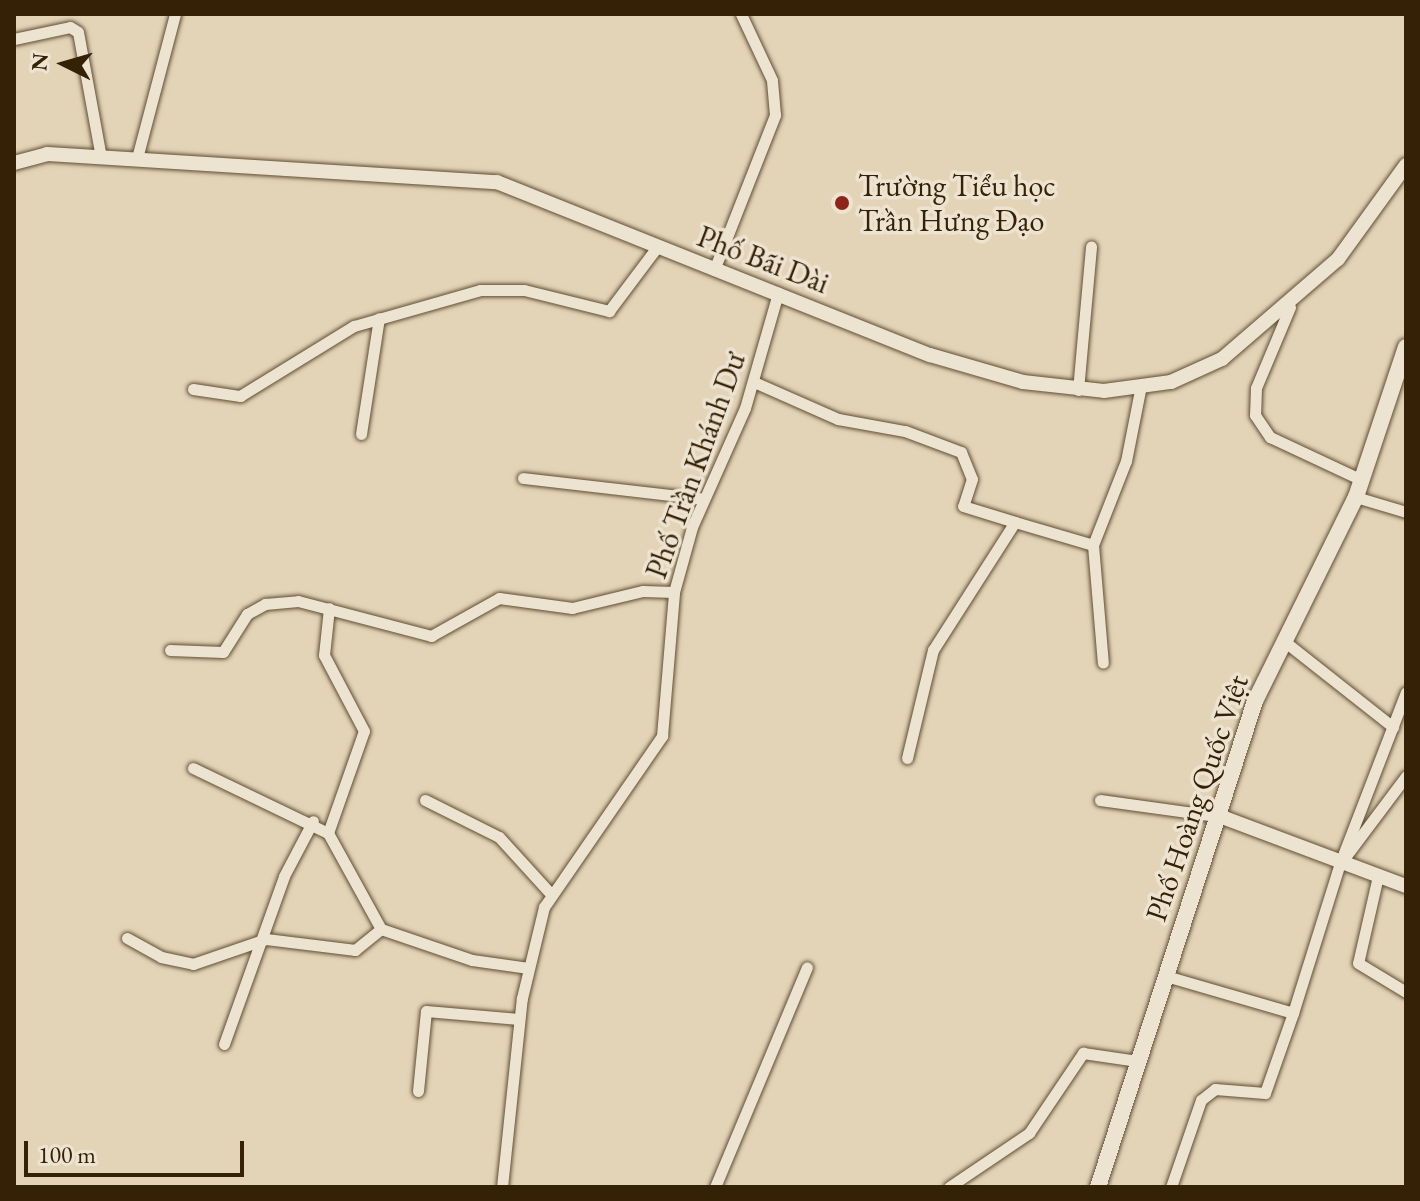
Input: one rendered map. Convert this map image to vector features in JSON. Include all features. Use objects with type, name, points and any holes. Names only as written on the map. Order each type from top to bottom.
[{"type":"main road","name":"Phố Hoàng Quốc Việt","points":[[1098,1187],[1137,1061],[1222,817],[1255,701],[1356,497],[1406,347]]},
{"type":"street","points":[[137,158],[175,14]]},
{"type":"street","points":[[714,270],[775,115],[772,80],[741,14]]},
{"type":"street","points":[[14,39],[70,27],[78,32],[101,157]]},
{"type":"street","name":"Phố Bãi Dài","points":[[14,163],[47,154],[473,178],[527,191],[657,247],[942,359],[1078,390],[1140,390],[1222,359],[1290,307],[1338,259],[1406,165]]},
{"type":"street","points":[[193,389],[240,396],[379,318],[508,288],[609,311],[657,247]]},
{"type":"street","points":[[1078,390],[1091,247]]},
{"type":"street","name":"Phố Trần Khánh Dư","points":[[502,1187],[519,1019],[528,968],[549,892],[662,736],[674,592],[704,499],[754,382],[778,293]]},
{"type":"street","points":[[1290,307],[1256,388],[1255,415],[1270,437],[1362,480]]},
{"type":"street","points":[[361,434],[379,318]]},
{"type":"street","points":[[754,382],[825,415],[961,452],[972,479],[963,506],[1093,545]]},
{"type":"street","points":[[1103,663],[1093,545],[1126,461],[1140,390]]},
{"type":"street","points":[[523,478],[704,499]]},
{"type":"street","points":[[1356,497],[1406,512]]},
{"type":"street","points":[[907,758],[933,650],[1015,522]]},
{"type":"street","points":[[170,650],[223,652],[247,614],[265,604],[329,608],[431,636],[499,598],[572,608],[643,591],[674,592]]},
{"type":"street","points":[[328,833],[364,731],[324,655],[329,608]]},
{"type":"street","points":[[1284,641],[1393,727]]},
{"type":"street","points":[[1171,1187],[1201,1100],[1215,1089],[1265,1093],[1340,863],[1406,692]]},
{"type":"street","points":[[193,768],[313,821],[328,833],[381,929],[472,960],[528,968]]},
{"type":"street","points":[[1340,863],[1406,776]]},
{"type":"street","points":[[425,800],[499,837],[549,892]]},
{"type":"street","points":[[1100,800],[1222,817],[1406,886]]},
{"type":"street","points":[[224,1044],[266,939],[284,876],[313,821]]},
{"type":"street","points":[[1378,876],[1358,963],[1406,992]]},
{"type":"street","points":[[127,938],[193,964],[266,939],[348,952],[381,929]]},
{"type":"street","points":[[715,1187],[807,967]]},
{"type":"street","points":[[1166,976],[1293,1013]]},
{"type":"street","points":[[418,1091],[426,1011],[519,1019]]},
{"type":"street","points":[[949,1187],[1029,1133],[1083,1053],[1137,1061]]},
{"type":"place","name":"Trường Tiểu học Trần Hưng Đạo","points":[[842,203]]}]
